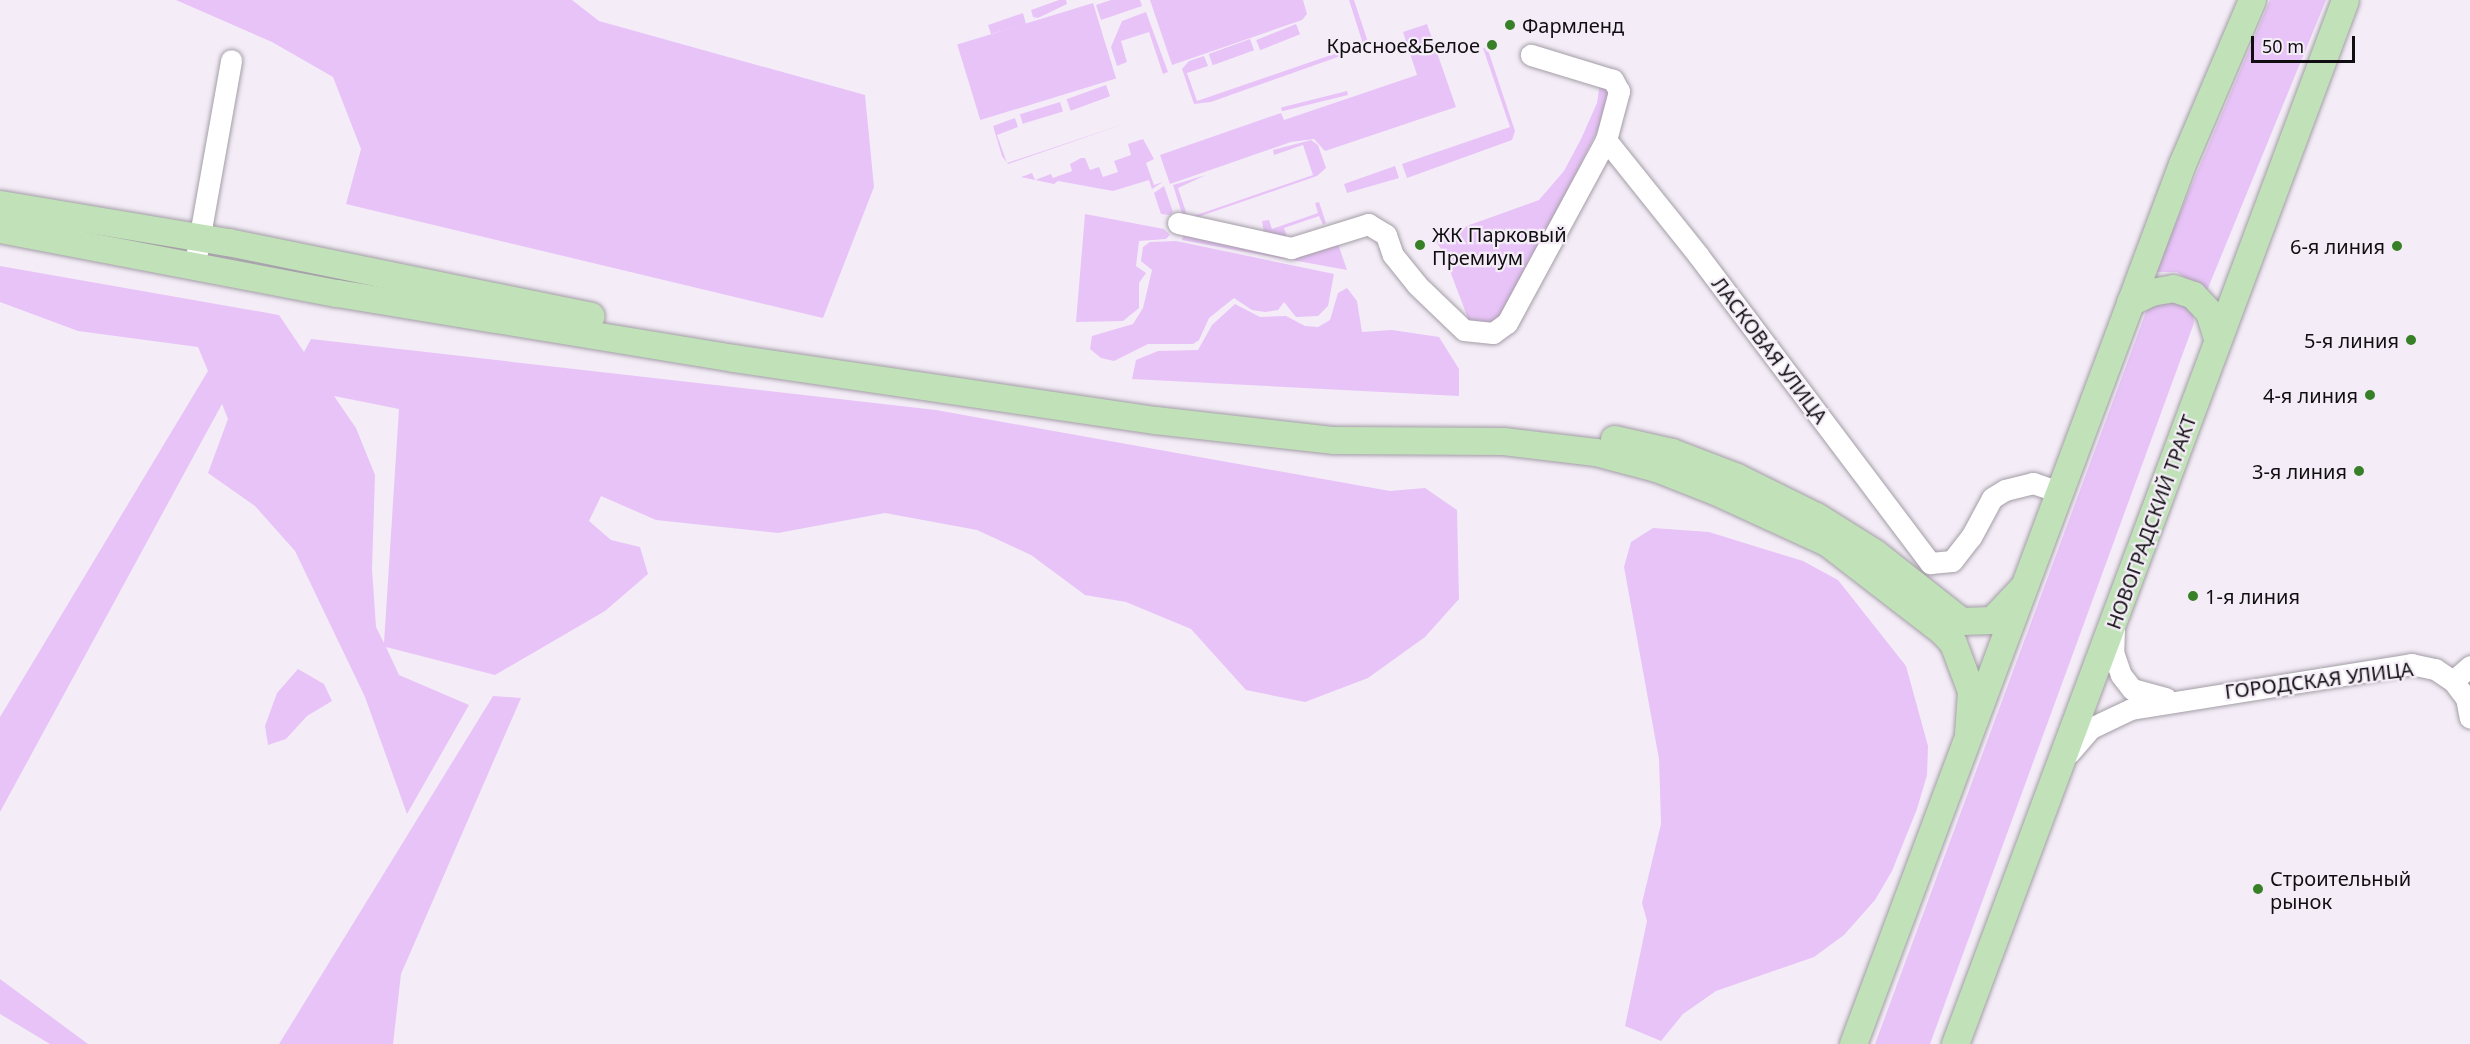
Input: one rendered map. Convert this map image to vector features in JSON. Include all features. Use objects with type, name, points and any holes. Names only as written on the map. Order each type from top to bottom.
[{"type":"main road","points":[[1853,1044],[2182,164],[2252,0]]},
{"type":"main road","name":"НОВОГРАДСКИЙ ТРАКТ","points":[[1956,1044],[2114,627],[2217,339],[2345,0]]},
{"type":"main road","points":[[0,204],[199,237],[422,284],[729,342],[1032,388],[1341,424],[1504,424],[1607,437],[1672,452],[1737,477],[1816,516],[1875,553],[1961,621],[1992,620],[2022,588]]},
{"type":"main road","points":[[0,229],[195,263],[360,297],[1144,418],[1334,440],[1503,441],[1594,452],[1656,468],[1705,487],[1828,543],[1942,631],[1953,643],[1971,691],[1968,734]]},
{"type":"main road","points":[[2130,302],[2151,292],[2173,288],[2193,295],[2209,312],[2217,339]]},
{"type":"street","points":[[1178,223],[1209,228],[1291,248],[1368,224],[1379,228],[1393,255],[1443,311],[1464,330],[1493,333],[1507,323],[1606,140],[1619,91],[1613,80],[1531,55]]},
{"type":"street","points":[[195,263],[231,60]]},
{"type":"street","name":"ЛАСКОВАЯ УЛИЦА","points":[[1606,140],[1705,264],[1930,563],[1952,561],[1971,537],[1992,498],[2005,490],[2033,483],[2059,492]]},
{"type":"street","points":[[2114,627],[2114,652],[2127,682],[2150,696],[2176,699]]},
{"type":"street","name":"ГОРОДСКАЯ УЛИЦА","points":[[2176,699],[2411,664],[2435,669],[2453,681]]},
{"type":"street","points":[[2470,666],[2453,681],[2466,699],[2470,718]]},
{"type":"street","points":[[2064,760],[2076,742],[2110,717],[2176,699]]},
{"type":"shaded area","points":[[176,0],[572,0],[599,21],[865,95],[874,187],[823,318],[346,204],[361,149],[333,77],[272,42]]},
{"type":"shaded area","points":[[1059,0],[1066,0],[1067,4],[1038,18],[1033,17],[1031,10]]},
{"type":"shaded area","points":[[1111,0],[1140,0],[1142,6],[1101,20],[1096,5]]},
{"type":"shaded area","points":[[1150,0],[1303,0],[1307,14],[1302,20],[1172,65]]},
{"type":"shaded area","points":[[1349,0],[1354,0],[1368,42],[1366,47],[1211,102],[1194,104],[1182,69],[1189,61],[1204,56],[1208,66],[1187,73],[1197,101],[1363,44]]},
{"type":"shaded area","points":[[2270,0],[2326,0],[2206,293],[2177,272],[2155,272]]},
{"type":"shaded area","points":[[1093,3],[1116,79],[980,120],[957,45]]},
{"type":"shaded area","points":[[1146,12],[1168,72],[1163,74],[1149,32],[1121,41],[1127,62],[1117,66],[1111,47],[1122,21]]},
{"type":"shaded area","points":[[1023,13],[1026,24],[991,34],[988,25]]},
{"type":"shaded area","points":[[1296,24],[1300,34],[1260,50],[1256,40]]},
{"type":"shaded area","points":[[1427,24],[1456,107],[1325,151],[1314,139],[1291,142],[1170,184],[1160,155],[1281,113],[1284,120],[1417,75],[1403,32]]},
{"type":"shaded area","points":[[1250,39],[1254,50],[1213,65],[1209,54]]},
{"type":"shaded area","points":[[1487,47],[1515,131],[1512,140],[1407,178],[1402,164],[1510,127],[1483,48]]},
{"type":"shaded area","points":[[1600,83],[1608,84],[1611,104],[1505,314],[1492,323],[1469,321],[1442,250],[1433,238],[1539,200],[1564,171],[1581,139],[1597,103]]},
{"type":"shaded area","points":[[1106,85],[1110,96],[1071,111],[1067,99]]},
{"type":"shaded area","points":[[1347,91],[1348,95],[1282,111],[1281,107]]},
{"type":"shaded area","points":[[1060,102],[1063,112],[1023,124],[1020,114]]},
{"type":"shaded area","points":[[1015,118],[1018,127],[997,135],[1007,162],[1002,156],[993,126]]},
{"type":"shaded area","points":[[1130,122],[1008,164],[1007,163]]},
{"type":"shaded area","points":[[1143,139],[1154,159],[1146,163],[1154,185],[1163,182],[1152,189],[1149,180],[1113,191],[1058,181],[1054,184],[1035,180],[1051,174],[1053,178],[1072,171],[1070,164],[1081,158],[1085,158],[1090,170],[1099,167],[1103,177],[1118,172],[1114,161],[1131,155],[1128,144]]},
{"type":"shaded area","points":[[1311,140],[1318,145],[1326,168],[1317,176],[1189,220],[1183,217],[1173,185],[1206,175],[1178,188],[1188,218],[1313,175],[1303,145],[1274,155],[1273,150]]},
{"type":"shaded area","points":[[1395,166],[1399,178],[1347,193],[1344,184]]},
{"type":"shaded area","points":[[1032,173],[1035,180],[1021,177]]},
{"type":"shaded area","points":[[1164,186],[1173,212],[1170,215],[1161,214],[1154,193]]},
{"type":"shaded area","points":[[1319,202],[1326,223],[1323,225],[1319,216],[1284,228],[1287,237],[1264,233],[1262,221],[1269,220],[1272,229],[1318,213],[1315,203]]},
{"type":"shaded area","points":[[1085,214],[1164,229],[1170,235],[1166,239],[1139,241],[1136,266],[1146,273],[1139,283],[1139,308],[1123,321],[1076,322]]},
{"type":"shaded area","points":[[1184,232],[1290,254],[1284,259],[1182,240]]},
{"type":"shaded area","points":[[1176,241],[1334,274],[1328,306],[1318,316],[1296,317],[1284,302],[1278,310],[1265,312],[1252,310],[1234,298],[1209,318],[1199,340],[1193,344],[1148,344],[1114,361],[1101,358],[1090,349],[1092,336],[1133,324],[1143,308],[1152,270],[1141,261],[1143,247],[1150,242]]},
{"type":"shaded area","points":[[1338,244],[1347,270],[1292,260]]},
{"type":"shaded area","points":[[0,266],[279,315],[304,352],[311,339],[936,410],[1390,491],[1425,488],[1457,510],[1459,599],[1425,637],[1368,678],[1305,702],[1246,690],[1191,629],[1126,602],[1085,595],[1031,555],[977,530],[885,513],[778,533],[656,520],[601,496],[589,521],[611,540],[640,547],[648,574],[605,611],[495,675],[386,647],[399,675],[469,705],[407,814],[365,697],[295,551],[255,506],[208,473],[228,419],[222,404],[0,812],[0,717],[208,371],[198,347],[78,331],[0,302]],"holes":[[[334,396],[399,409],[384,643],[376,627],[372,569],[375,475],[356,428]]]},
{"type":"shaded area","points":[[1347,288],[1357,301],[1362,332],[1392,330],[1439,337],[1459,369],[1459,396],[1132,379],[1136,360],[1158,351],[1198,350],[1212,325],[1235,304],[1260,317],[1286,316],[1305,326],[1318,327],[1330,320],[1338,293]]},
{"type":"shaded area","points":[[2170,295],[2192,309],[2194,323],[1930,1044],[1875,1044],[2149,304]]},
{"type":"shaded area","points":[[1653,528],[1709,532],[1803,561],[1838,580],[1906,666],[1928,746],[1927,775],[1917,809],[1892,871],[1875,900],[1844,935],[1814,957],[1716,991],[1683,1014],[1661,1041],[1625,1026],[1647,921],[1642,903],[1661,824],[1659,759],[1624,567],[1631,542]]},
{"type":"shaded area","points":[[298,669],[324,684],[332,701],[307,716],[286,739],[268,745],[265,726],[277,693]]},
{"type":"shaded area","points":[[493,696],[521,698],[401,974],[393,1044],[279,1044]]},
{"type":"shaded area","points":[[0,979],[88,1044],[50,1044],[0,1014]]},
{"type":"place","name":"Фармленд","points":[[1510,25]]},
{"type":"place","name":"Красное&Белое","points":[[1492,45]]},
{"type":"place","name":"ЖК Парковый Премиум","points":[[1420,245]]},
{"type":"place","name":"6-я линия","points":[[2397,246]]},
{"type":"place","name":"5-я линия","points":[[2411,340]]},
{"type":"place","name":"4-я линия","points":[[2370,395]]},
{"type":"place","name":"3-я линия","points":[[2359,471]]},
{"type":"place","name":"1-я линия","points":[[2193,596]]},
{"type":"place","name":"Строительный рынок","points":[[2258,889]]}]
